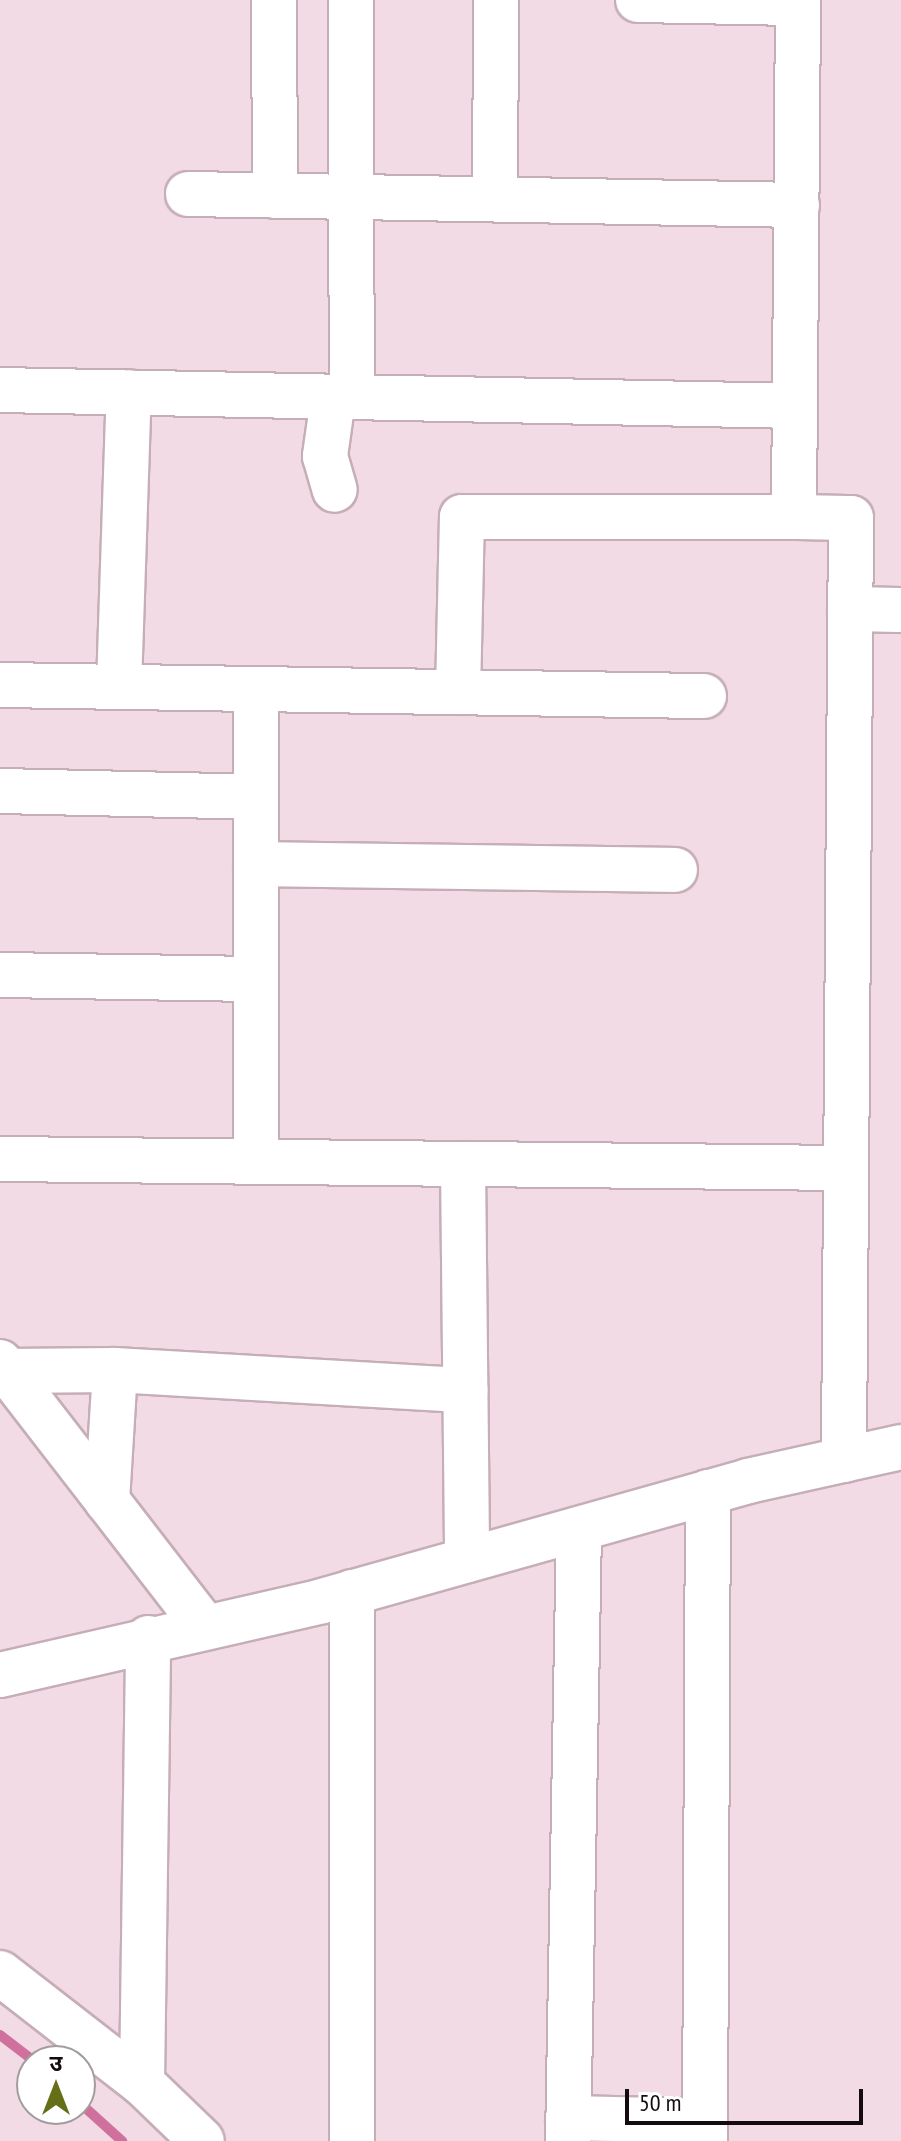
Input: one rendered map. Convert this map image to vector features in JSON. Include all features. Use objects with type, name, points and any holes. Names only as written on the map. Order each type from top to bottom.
[{"type":"street","points":[[274,0],[275,196]]},
{"type":"street","points":[[335,490],[325,456],[342,398],[355,197],[351,0]]},
{"type":"street","points":[[495,199],[496,0]]},
{"type":"street","points":[[638,0],[798,3],[794,517]]},
{"type":"street","points":[[188,194],[797,205]]},
{"type":"street","points":[[0,390],[795,406]]},
{"type":"street","points":[[119,686],[129,392]]},
{"type":"street","points":[[458,692],[462,517],[851,518],[844,1460]]},
{"type":"street","points":[[850,609],[901,610]]},
{"type":"street","points":[[0,685],[704,696]]},
{"type":"street","points":[[256,689],[256,1161]]},
{"type":"street","points":[[0,791],[256,797]]},
{"type":"street","points":[[256,864],[675,870]]},
{"type":"street","points":[[0,975],[256,979]]},
{"type":"street","points":[[0,1159],[846,1168]]},
{"type":"street","points":[[463,1164],[467,1560]]},
{"type":"street","points":[[4,1367],[115,1370],[465,1390]]},
{"type":"street","points":[[4,1367],[204,1626]]},
{"type":"street","points":[[107,1501],[115,1370]]},
{"type":"street","points":[[0,1675],[352,1592],[708,1492],[901,1447]]},
{"type":"street","points":[[579,1529],[568,2130],[705,2131],[708,1492]]},
{"type":"street","points":[[352,1592],[352,2141]]},
{"type":"street","points":[[142,2083],[148,1638]]},
{"type":"street","points":[[0,1973],[142,2083],[202,2141]]},
{"type":"waterway","points":[[0,2035],[16,2047]]},
{"type":"waterway","points":[[96,2117],[122,2141]]}]
